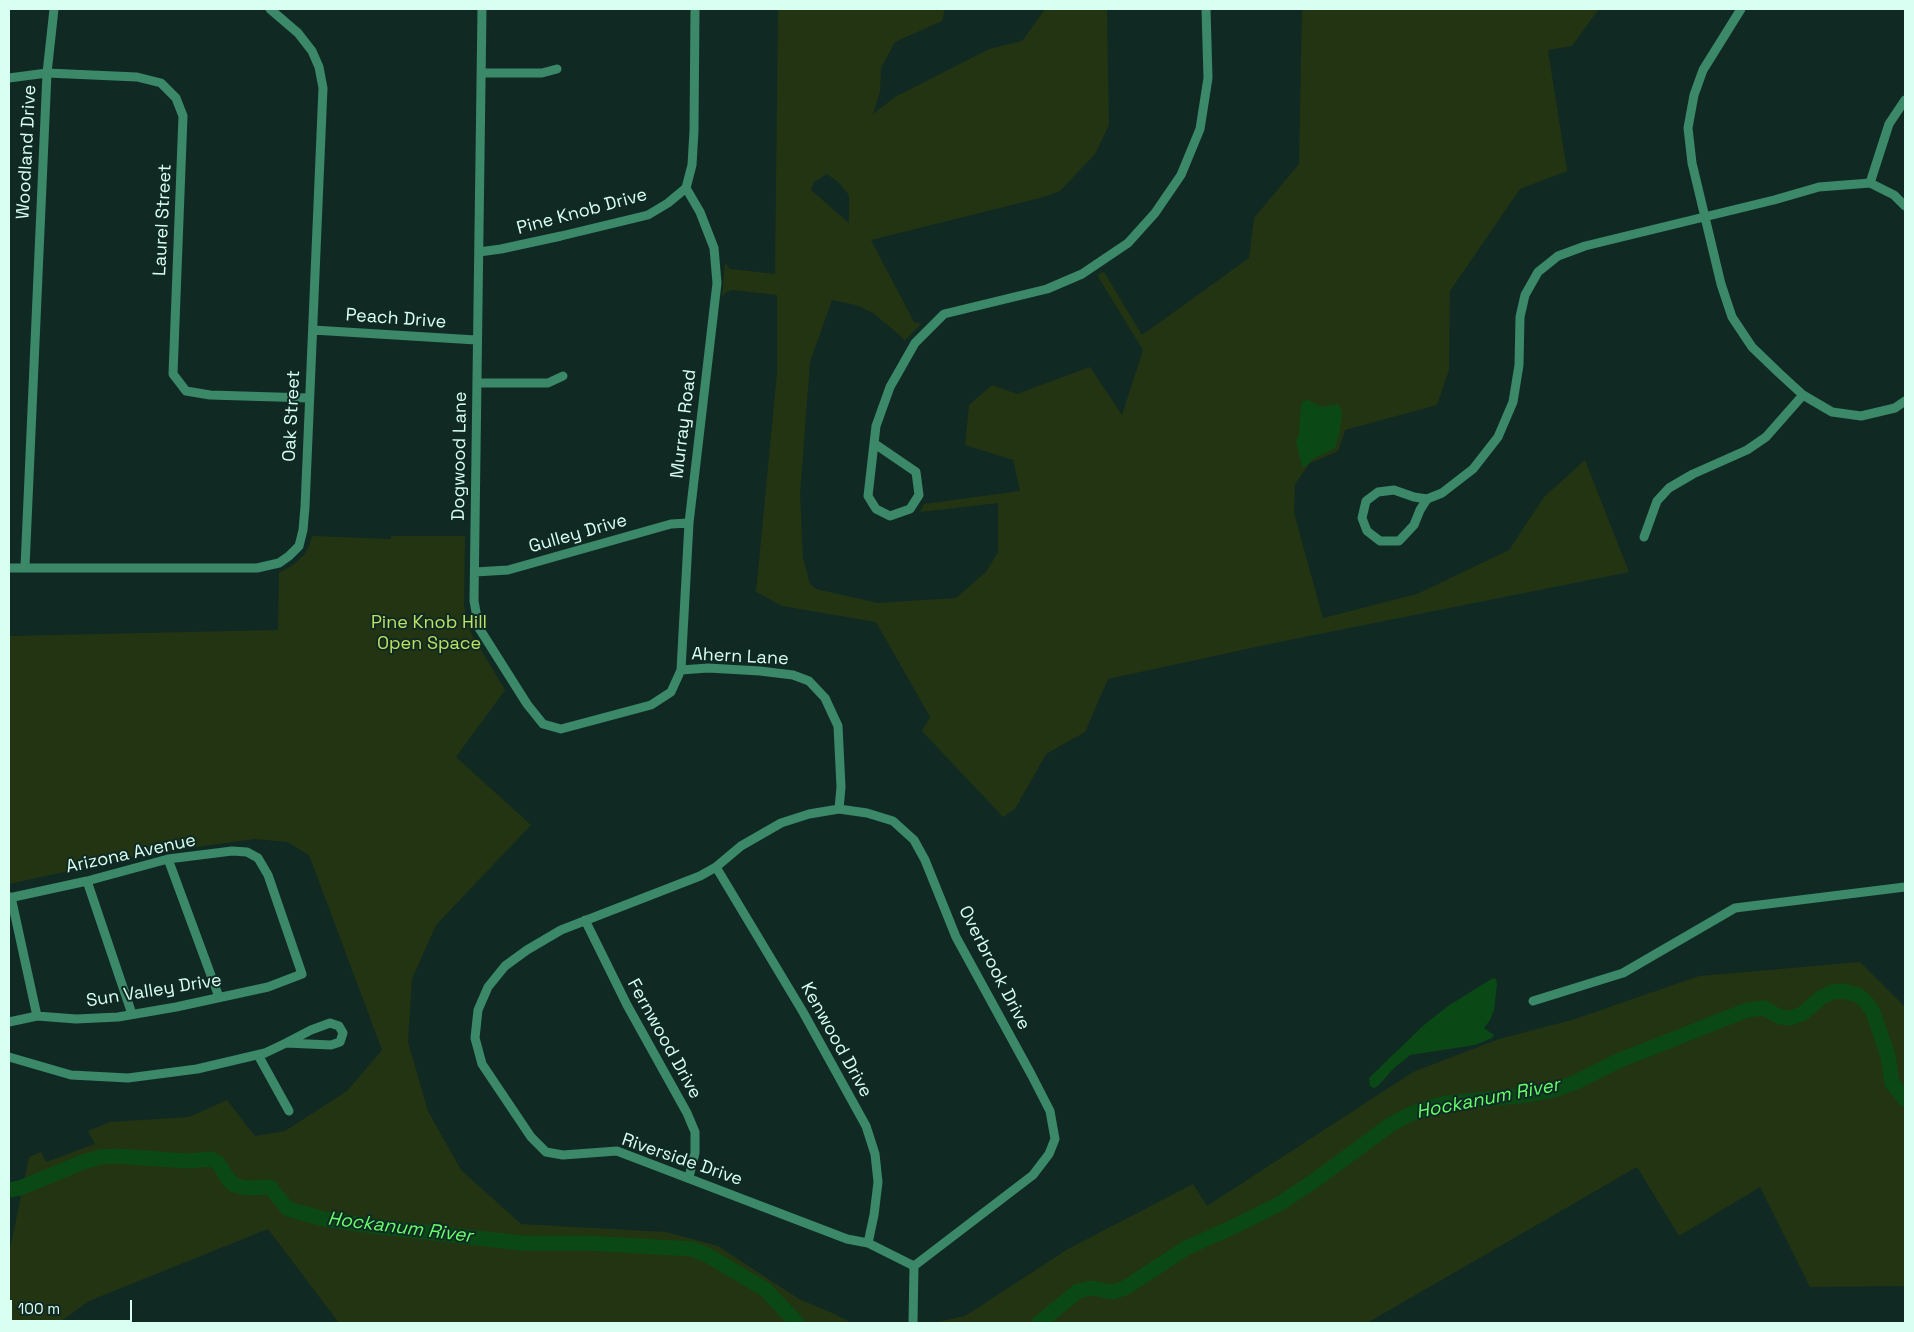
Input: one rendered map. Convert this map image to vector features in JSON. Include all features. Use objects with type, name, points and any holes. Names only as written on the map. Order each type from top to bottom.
[{"type":"street","name":"Woodland Drive","points":[[25,567],[47,73],[54,9]]},
{"type":"street","name":"Oak Street","points":[[9,568],[257,568],[279,563],[299,546],[303,530],[323,88],[320,67],[312,51],[298,33],[270,9]]},
{"type":"street","name":"Dogwood Lane","points":[[482,9],[476,340],[478,383],[474,601],[480,628],[527,704],[543,724],[561,729],[651,705],[671,692],[681,670]]},
{"type":"street","points":[[686,188],[692,165],[694,131],[695,9]]},
{"type":"street","points":[[874,444],[916,472],[919,496],[910,509],[890,516],[876,509],[868,496],[870,463],[876,426],[890,387],[915,343],[944,314],[1048,289],[1082,274],[1128,243],[1155,213],[1181,175],[1200,129],[1208,78],[1206,9]]},
{"type":"street","points":[[1741,9],[1703,70],[1694,95],[1688,128],[1692,163],[1704,216],[1721,284],[1732,317],[1752,347],[1803,395],[1832,412],[1861,416],[1895,408],[1905,401]]},
{"type":"street","points":[[482,74],[542,73],[557,69]]},
{"type":"street","name":"Laurel Street","points":[[9,78],[47,73],[138,77],[161,83],[176,98],[183,116],[173,374],[186,391],[210,395],[309,398]]},
{"type":"street","points":[[1870,183],[1889,124],[1905,100]]},
{"type":"street","points":[[1427,499],[1394,490],[1378,492],[1366,501],[1362,518],[1367,531],[1380,542],[1399,541],[1414,525],[1427,499],[1442,492],[1473,470],[1498,437],[1513,402],[1519,364],[1520,317],[1525,295],[1538,272],[1558,256],[1585,246],[1774,200],[1819,187],[1870,183],[1894,195],[1905,206]]},
{"type":"street","name":"Pine Knob Drive","points":[[479,252],[561,236],[648,215],[668,203],[686,188]]},
{"type":"street","name":"Murray Road","points":[[681,670],[689,523],[717,282],[714,248],[700,212],[686,188]]},
{"type":"street","name":"Peach Drive","points":[[313,330],[476,340]]},
{"type":"street","points":[[478,383],[548,383],[563,376]]},
{"type":"street","points":[[1644,537],[1657,502],[1669,488],[1693,474],[1747,450],[1766,437],[1803,395]]},
{"type":"street","name":"Gulley Drive","points":[[475,572],[508,570],[671,524],[689,523]]},
{"type":"street","name":"Ahern Lane","points":[[681,670],[708,668],[760,671],[793,675],[809,681],[825,698],[838,726],[841,787],[839,809]]},
{"type":"street","name":"Overbrook Drive","points":[[716,867],[741,846],[781,823],[808,814],[839,809],[867,813],[893,821],[914,840],[925,860],[956,937],[1050,1111],[1055,1138],[1049,1154],[1034,1175],[914,1266]]},
{"type":"street","name":"Arizona Avenue","points":[[37,1016],[10,898],[168,860],[232,851],[247,852],[258,858],[268,875],[302,974]]},
{"type":"street","points":[[168,860],[219,998]]},
{"type":"street","name":"Riverside Drive","points":[[716,867],[691,880],[561,930],[527,950],[505,966],[488,987],[478,1010],[475,1038],[482,1064],[531,1137],[546,1152],[563,1155],[616,1150],[847,1239],[868,1243],[914,1266]]},
{"type":"street","name":"Kenwood Drive","points":[[716,867],[803,1012],[866,1126],[875,1154],[878,1182],[874,1216],[868,1243]]},
{"type":"street","points":[[87,881],[132,1014]]},
{"type":"street","points":[[1533,1001],[1623,973],[1735,908],[1905,887]]},
{"type":"street","name":"Fernwood Drive","points":[[585,920],[626,1005],[686,1112],[695,1132],[695,1153],[689,1177]]},
{"type":"street","name":"Sun Valley Drive","points":[[9,1022],[37,1016],[76,1019],[132,1014],[268,987],[302,974]]},
{"type":"street","points":[[9,1057],[71,1075],[128,1078],[197,1069],[258,1055],[311,1030],[330,1023],[339,1026],[342,1033],[340,1042],[331,1045],[286,1042]]},
{"type":"street","points":[[258,1055],[289,1111]]},
{"type":"street","points":[[913,1323],[914,1266]]},
{"type":"green space","points":[[778,9],[945,9],[942,21],[895,42],[881,68],[880,92],[873,114],[895,97],[989,49],[1022,41],[1045,9],[1107,9],[1109,125],[1095,154],[1060,191],[1044,197],[871,240],[914,322],[921,324],[904,341],[903,338],[873,313],[856,305],[832,300],[810,362],[800,495],[803,558],[810,584],[816,589],[878,603],[956,598],[986,572],[998,552],[998,503],[920,512],[924,504],[1020,491],[1013,460],[965,445],[969,405],[992,385],[1017,394],[1090,367],[1122,415],[1143,350],[1097,275],[1104,272],[1142,335],[1249,258],[1254,218],[1299,164],[1302,9],[1599,9],[1572,46],[1548,50],[1567,171],[1520,189],[1450,291],[1449,370],[1437,405],[1345,430],[1338,451],[1310,463],[1295,484],[1294,513],[1323,618],[1417,594],[1509,550],[1544,497],[1585,460],[1629,572],[1279,642],[1108,679],[1085,732],[1046,754],[1015,809],[1003,817],[922,731],[930,717],[876,622],[782,606],[756,592],[777,373],[777,295],[732,290],[726,292],[722,297],[725,263],[730,269],[775,274]],"holes":[[[827,174],[838,182],[849,195],[849,223],[811,190],[814,182]]]},
{"type":"green space","name":"Pine Knob Hill Open Space","points":[[312,536],[391,539],[391,536],[465,536],[464,605],[466,619],[471,633],[505,690],[456,757],[531,825],[436,925],[412,979],[408,1042],[428,1111],[461,1170],[521,1224],[666,1232],[718,1246],[799,1299],[852,1323],[339,1323],[268,1229],[89,1301],[59,1323],[9,1323],[9,1254],[29,1157],[41,1152],[46,1162],[95,1144],[88,1131],[110,1122],[189,1117],[227,1100],[255,1136],[285,1131],[347,1091],[382,1050],[309,855],[287,842],[255,839],[146,854],[9,884],[9,636],[278,630],[279,573],[293,565],[304,555]]},
{"type":"green space","points":[[1860,962],[1905,1007],[1905,1286],[1810,1287],[1760,1187],[1679,1236],[1637,1167],[1367,1323],[934,1323],[965,1316],[1068,1249],[1193,1184],[1207,1206],[1413,1072],[1499,1039],[1572,1020],[1699,976]]},
{"type":"shaded area","points":[[1308,400],[1321,407],[1338,404],[1342,411],[1340,430],[1335,448],[1314,458],[1305,467],[1302,466],[1296,441],[1299,435],[1301,405],[1302,402]]},
{"type":"shaded area","points":[[1493,978],[1496,979],[1497,984],[1494,1010],[1484,1028],[1494,1035],[1492,1038],[1475,1045],[1410,1055],[1394,1068],[1378,1086],[1374,1088],[1370,1086],[1369,1078],[1424,1025],[1448,1006]]},
{"type":"waterway","name":"Hockanum River","points":[[1039,1323],[1078,1291],[1092,1288],[1112,1292],[1125,1288],[1186,1248],[1279,1204],[1314,1181],[1390,1125],[1408,1115],[1446,1103],[1528,1095],[1557,1089],[1576,1082],[1618,1061],[1747,1010],[1764,1008],[1780,1017],[1790,1018],[1802,1014],[1822,997],[1832,992],[1843,991],[1858,995],[1873,1012],[1888,1056],[1892,1083],[1905,1099]]},
{"type":"waterway","name":"Hockanum River","points":[[9,1190],[20,1188],[83,1162],[101,1157],[115,1156],[187,1161],[211,1159],[218,1163],[234,1185],[247,1188],[270,1187],[288,1209],[324,1219],[521,1243],[586,1243],[692,1249],[707,1255],[766,1290],[797,1323]]}]
